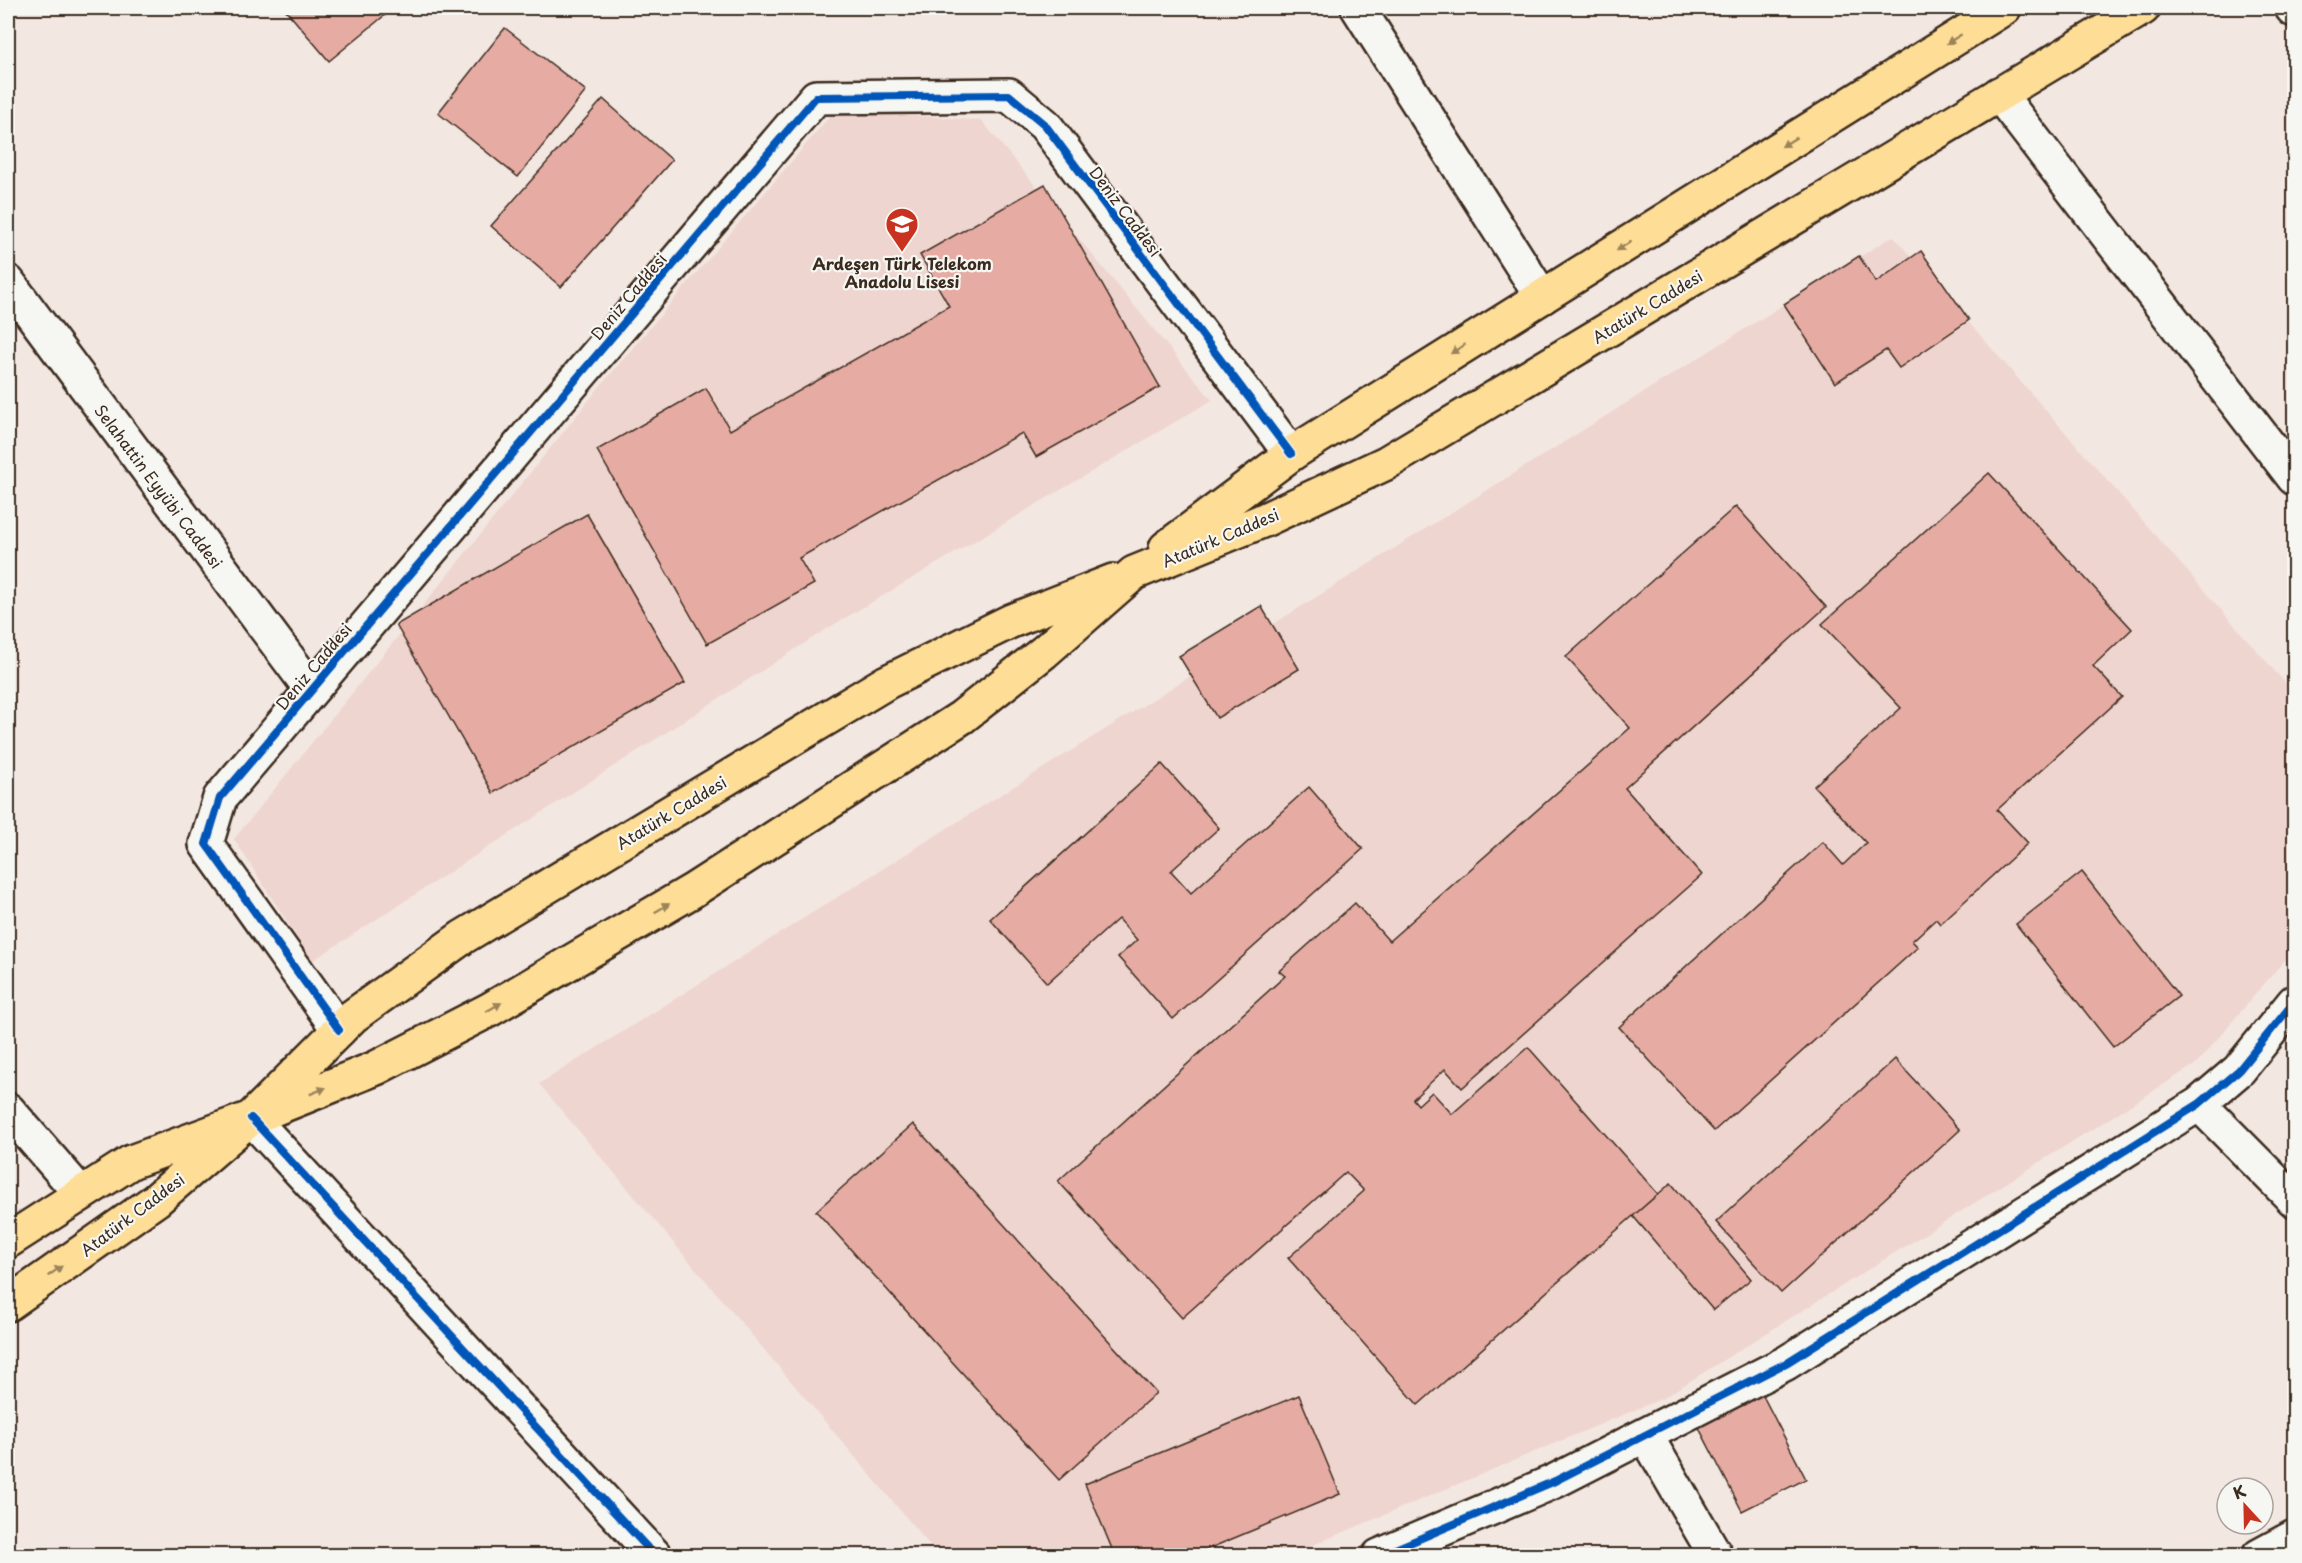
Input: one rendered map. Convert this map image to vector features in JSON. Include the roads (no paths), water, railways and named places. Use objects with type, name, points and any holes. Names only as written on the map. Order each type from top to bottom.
[{"type":"main road","name":"Atatürk Caddesi","points":[[8,1241],[131,1162],[251,1118],[386,1063],[489,1010],[692,891],[962,717],[1044,652],[1134,573],[1291,454],[2004,8]]},
{"type":"main road","name":"Atatürk Caddesi","points":[[8,1304],[156,1200],[251,1118],[353,1016],[463,937],[886,682],[1011,621],[1262,520],[1386,463],[2143,8]]},
{"type":"street","points":[[1358,8],[1542,297]]},
{"type":"street","points":[[1999,94],[2295,478]]},
{"type":"street","name":"Deniz Caddesi","points":[[339,1030],[206,844],[219,798],[816,97],[1009,95],[1045,125],[1291,454]]},
{"type":"street","name":"Selahattin Eyyübi Caddesi","points":[[8,282],[311,689]]},
{"type":"street","points":[[1379,1556],[1468,1520],[1646,1437],[1786,1363],[2199,1104],[2239,1070],[2295,1002]]},
{"type":"street","points":[[2199,1104],[2295,1200]]},
{"type":"street","points":[[8,1110],[81,1194]]},
{"type":"street","points":[[251,1118],[655,1556]]},
{"type":"street","points":[[1646,1437],[1716,1556]]},
{"type":"street","points":[[2259,1556],[2295,1537]]},
{"type":"place","name":"Ardeşen Türk Telekom Anadolu Lisesi","points":[[902,253]]}]
